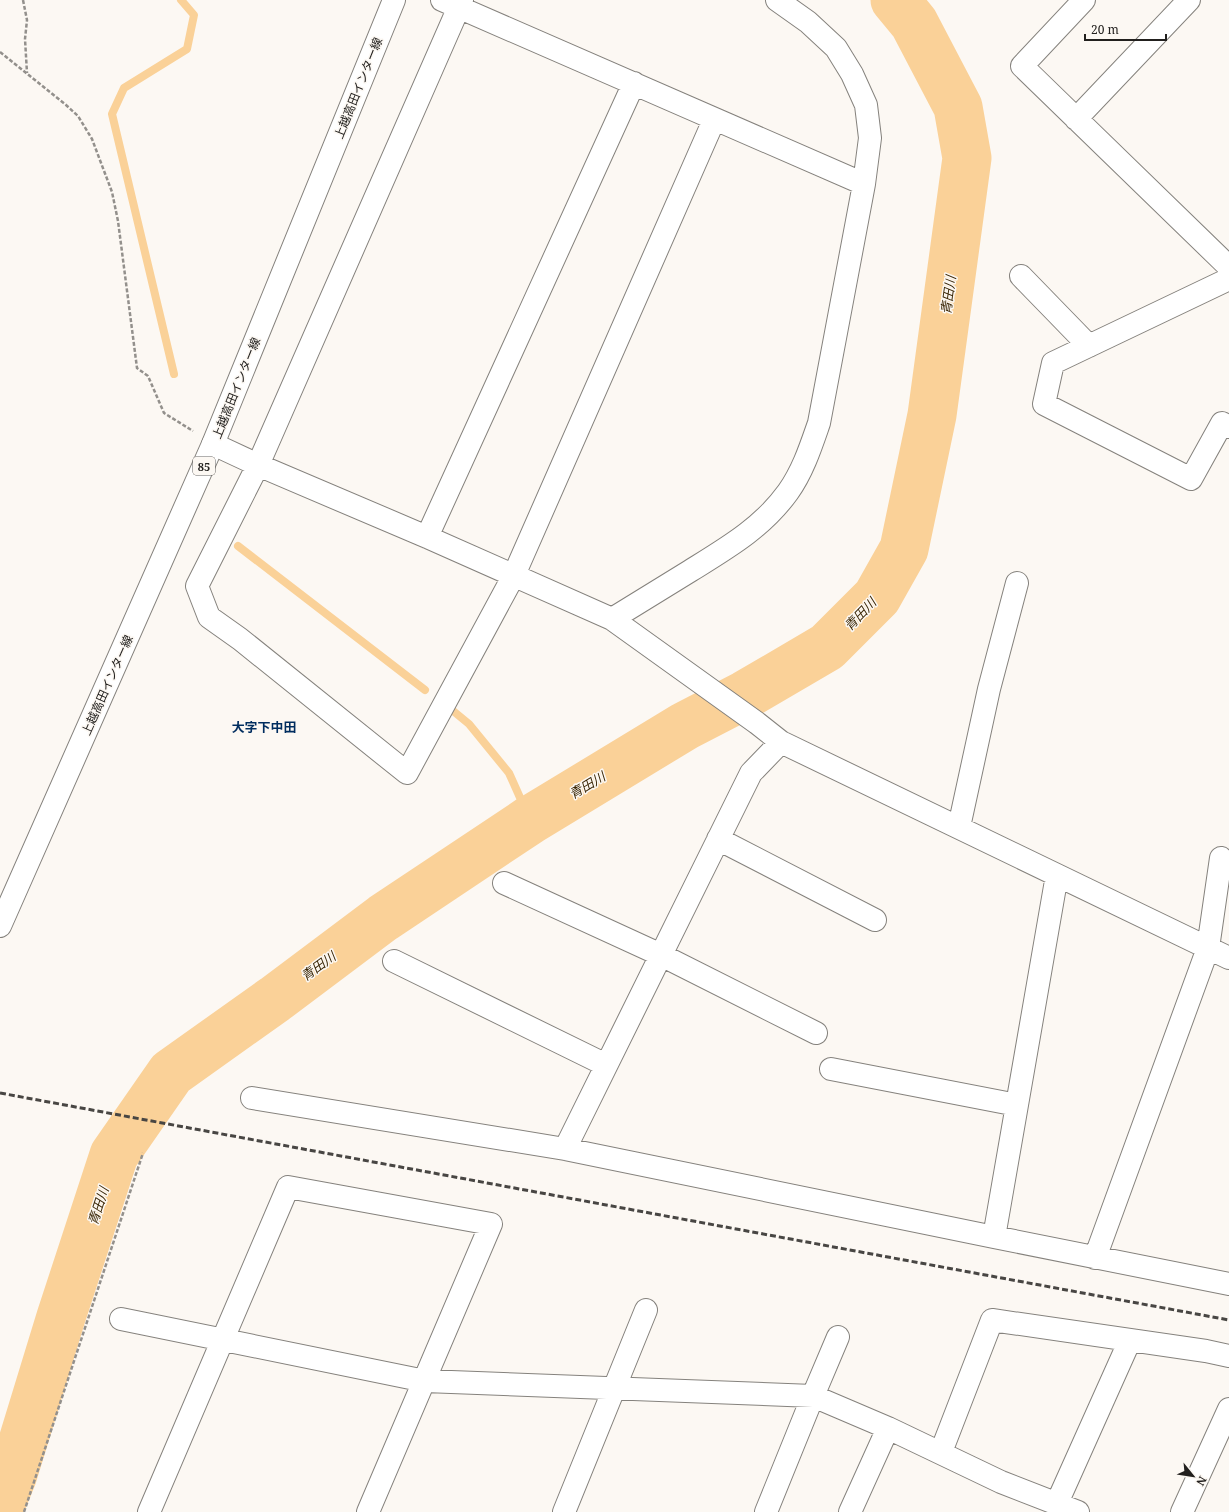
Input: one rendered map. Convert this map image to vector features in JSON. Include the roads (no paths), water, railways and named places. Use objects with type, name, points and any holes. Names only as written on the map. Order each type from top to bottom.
[{"type":"street","name":"上越高田インター線","points":[[0,926],[214,444],[394,0]]},
{"type":"street","points":[[612,619],[746,536],[769,515],[789,491],[806,459],[819,423],[864,184],[870,138],[866,106],[852,74],[836,48],[808,22],[778,0]]},
{"type":"street","points":[[1084,0],[1022,66],[1229,267]]},
{"type":"street","points":[[1076,119],[1189,0]]},
{"type":"street","points":[[714,120],[514,576],[407,773],[240,639],[209,617],[197,586],[258,465],[455,2],[714,120],[864,184]]},
{"type":"street","points":[[427,537],[634,83]]},
{"type":"street","points":[[1021,276],[1089,346]]},
{"type":"street","points":[[1229,279],[1053,363],[1044,404],[1191,479],[1222,423],[1229,427]]},
{"type":"street","points":[[214,444],[258,465],[427,537],[612,619],[757,723],[781,742],[1229,958]]},
{"type":"street","points":[[958,827],[989,689],[1017,583]]},
{"type":"street","points":[[565,1149],[751,773],[781,742]]},
{"type":"street","points":[[718,839],[875,920]]},
{"type":"street","points":[[1095,1258],[1208,948],[1221,858]]},
{"type":"street","points":[[994,1237],[1057,875]]},
{"type":"street","points":[[504,883],[661,955],[816,1033]]},
{"type":"street","points":[[394,961],[606,1065]]},
{"type":"street","points":[[831,1069],[1017,1105]]},
{"type":"street","points":[[252,1098],[565,1149],[1095,1258],[1229,1284]]},
{"type":"street","points":[[149,1512],[288,1187],[492,1224],[426,1381],[368,1512]]},
{"type":"street","points":[[564,1512],[646,1310]]},
{"type":"street","points":[[121,1319],[426,1381],[615,1387],[813,1396],[941,1452],[1001,1482],[1078,1512]]},
{"type":"street","points":[[941,1452],[992,1320],[1206,1351],[1229,1356]]},
{"type":"street","points":[[766,1512],[838,1337]]},
{"type":"street","points":[[1057,1503],[1130,1340]]},
{"type":"street","points":[[1182,1512],[1229,1409]]},
{"type":"street","points":[[850,1512],[888,1428]]},
{"type":"waterway","points":[[174,374],[112,114],[124,88],[187,49],[194,15],[181,0]]},
{"type":"waterway","name":"青田川","points":[[0,1506],[12,1477],[61,1317],[114,1155],[171,1073],[275,999],[383,918],[530,820],[685,726],[745,695],[827,647],[877,597],[904,549],[932,415],[967,158],[958,107],[914,23],[895,0]]},
{"type":"waterway","points":[[238,546],[425,690]]},
{"type":"waterway","points":[[452,710],[469,724],[509,773],[530,820]]},
{"type":"railway","points":[[0,1093],[1229,1320]]},
{"type":"district","name":"大字下中田","points":[[264,727]]}]
